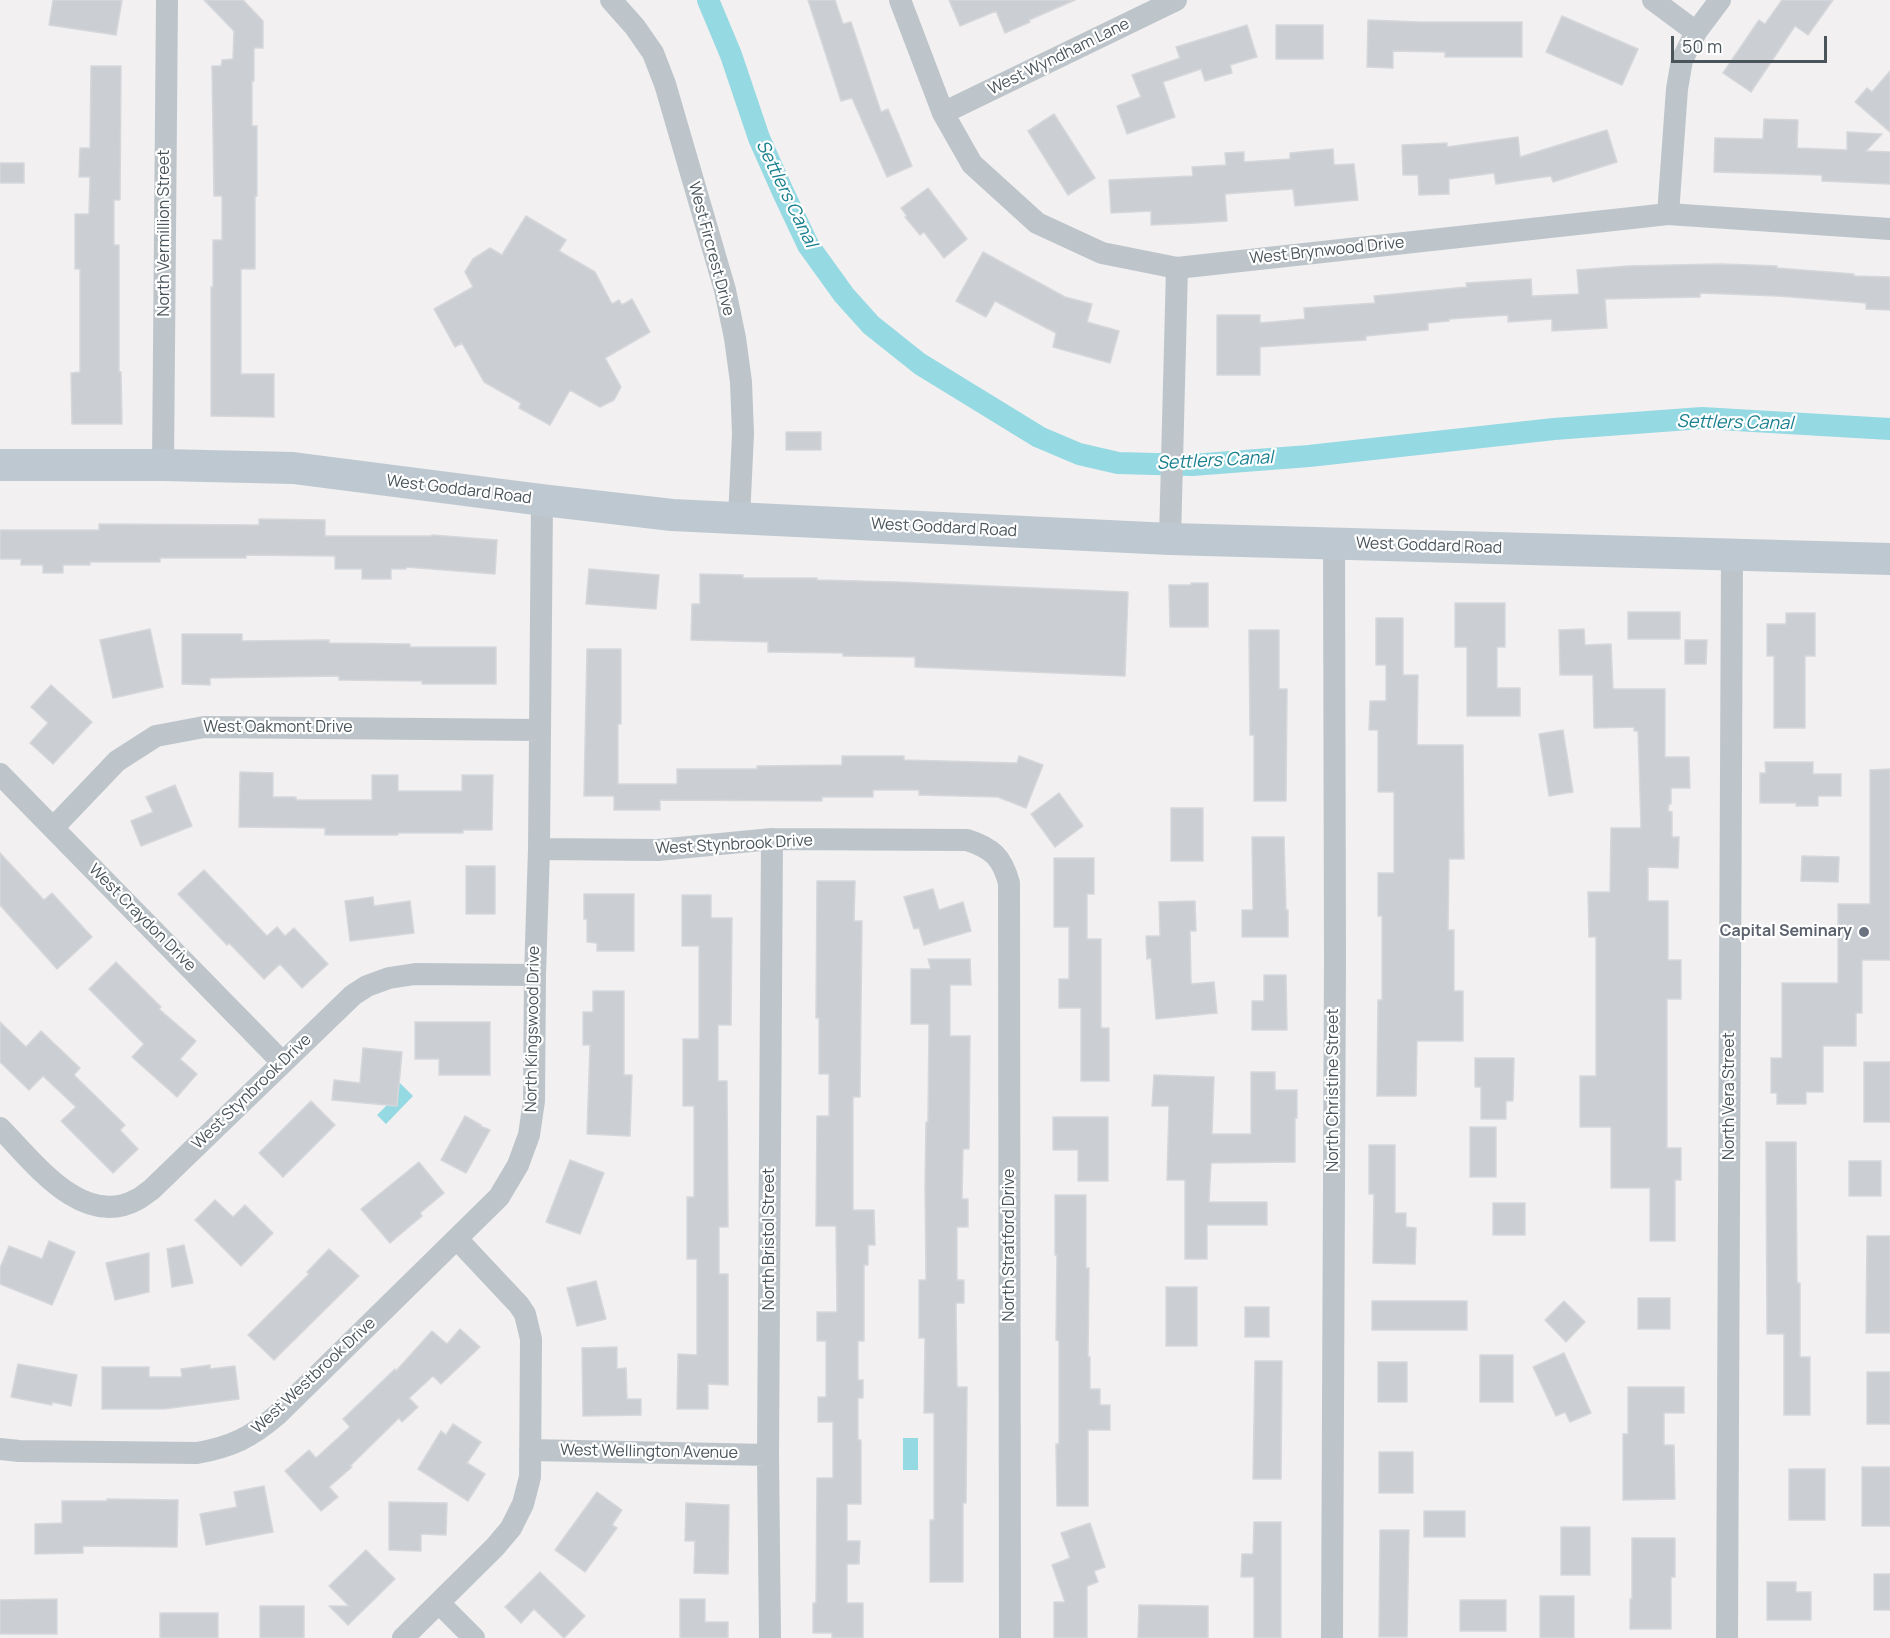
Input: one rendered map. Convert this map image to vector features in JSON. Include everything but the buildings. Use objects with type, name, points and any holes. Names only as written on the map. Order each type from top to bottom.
[{"type":"street","name":"North Vermillion Street","points":[[163,465],[167,0]]},
{"type":"street","name":"West Fircrest Drive","points":[[611,0],[635,27],[653,53],[665,84],[724,290],[735,338],[741,382],[743,434],[739,518]]},
{"type":"street","name":"West Brynwood Drive","points":[[900,0],[943,113],[972,164],[1037,223],[1102,253],[1177,268],[1668,214],[1890,229]]},
{"type":"street","name":"West Wyndham Lane","points":[[943,113],[1176,0]]},
{"type":"street","points":[[1653,0],[1696,32]]},
{"type":"street","points":[[1668,214],[1677,89],[1682,60],[1696,32],[1720,0]]},
{"type":"street","points":[[1170,539],[1177,268]]},
{"type":"street","name":"West Goddard Road","points":[[0,465],[293,468],[672,515],[1170,539],[1890,560]]},
{"type":"street","name":"North Kingswood Drive","points":[[457,1239],[499,1197],[518,1165],[529,1135],[534,1101],[542,500]]},
{"type":"street","name":"North Christine Street","points":[[1332,1638],[1334,543]]},
{"type":"street","name":"North Vera Street","points":[[1727,1638],[1732,555]]},
{"type":"street","name":"West Oakmont Drive","points":[[53,828],[117,761],[156,736],[204,727],[540,730]]},
{"type":"street","name":"West Craydon Drive","points":[[0,774],[283,1063]]},
{"type":"street","name":"West Stynbrook Drive","points":[[539,849],[658,850],[772,839],[967,840],[984,845],[997,855]]},
{"type":"street","name":"North Bristol Street","points":[[770,1638],[768,1455],[772,839]]},
{"type":"street","name":"North Stratford Drive","points":[[997,855],[1005,869],[1009,883],[1010,1638]]},
{"type":"street","name":"West Stynbrook Drive","points":[[0,1128],[59,1188],[77,1200],[95,1206],[114,1206],[134,1202],[151,1190],[353,995],[368,986],[389,978],[415,974],[535,975]]},
{"type":"street","points":[[403,1638],[495,1547],[511,1528],[523,1504],[530,1477],[531,1339],[525,1314],[457,1239]]},
{"type":"street","name":"West Westbrook Drive","points":[[0,1449],[197,1453],[241,1442],[260,1430],[277,1415],[457,1239]]},
{"type":"street","name":"West Wellington Avenue","points":[[530,1450],[768,1455]]},
{"type":"street","points":[[439,1603],[474,1638]]},
{"type":"water","points":[[396,1079],[413,1096],[386,1124],[377,1115],[390,1102]]},
{"type":"water","points":[[903,1438],[918,1438],[918,1470],[903,1470]]},
{"type":"waterway","name":"Settlers Canal","points":[[708,0],[731,55],[759,138],[783,192],[808,245],[844,295],[871,325],[920,364],[1039,437],[1079,454],[1118,463],[1192,465],[1309,456],[1554,429],[1702,418],[1890,429]]},
{"type":"place","name":"Capital Seminary","points":[[1864,932]]}]
